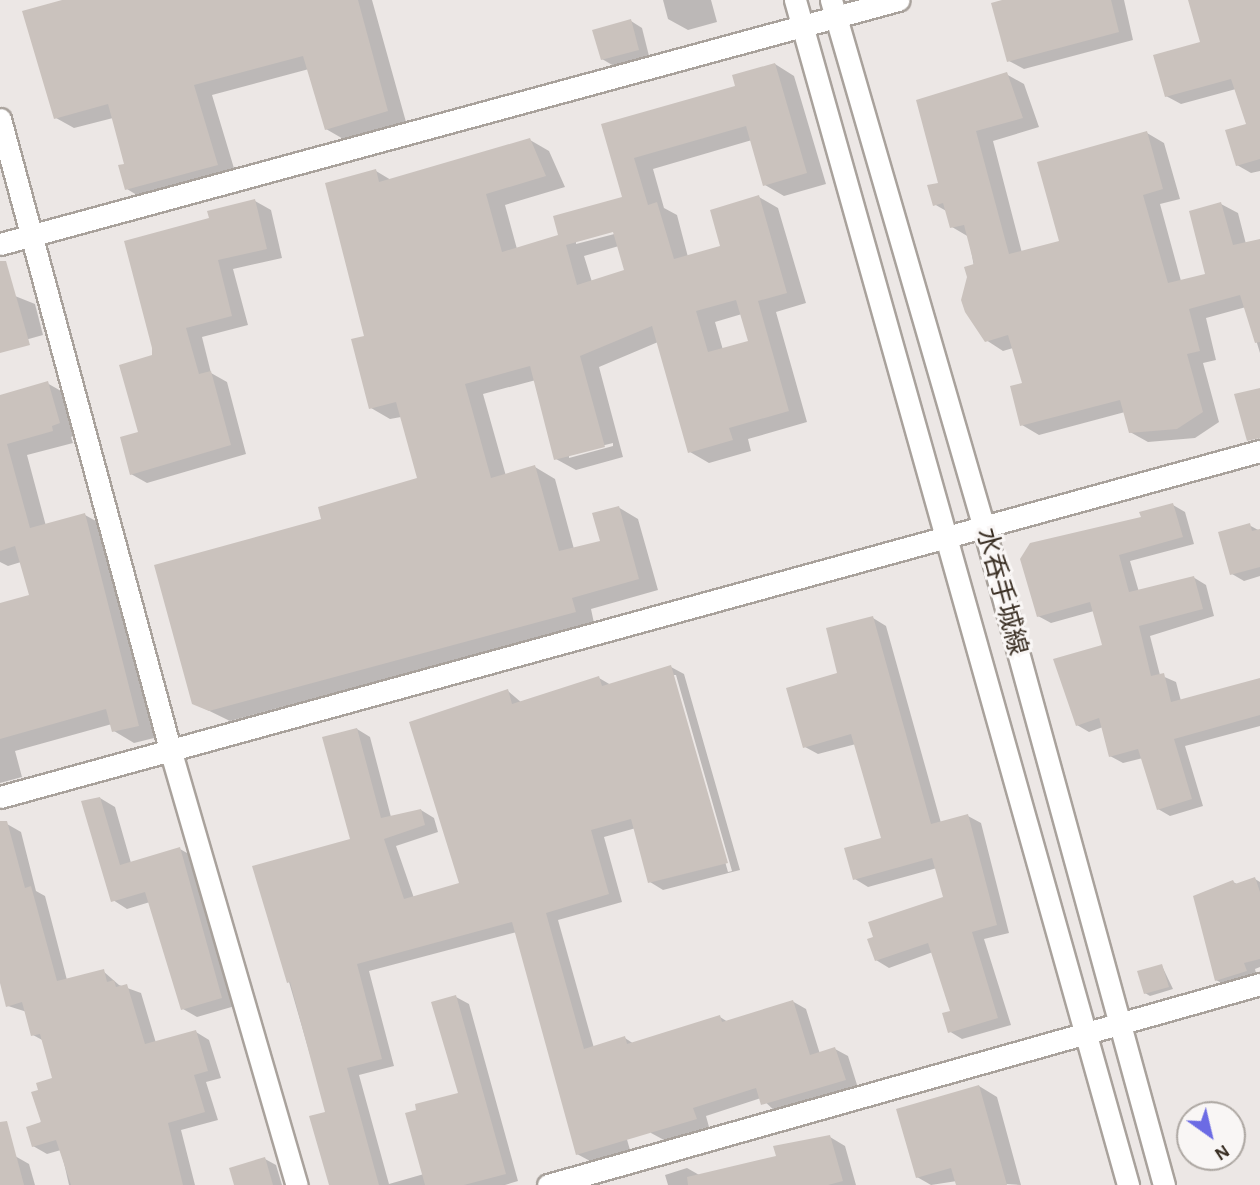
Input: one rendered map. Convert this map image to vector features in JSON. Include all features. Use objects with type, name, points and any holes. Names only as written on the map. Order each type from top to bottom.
[{"type":"street","name":"水呑手城線","points":[[795,0],[1128,1185]]},
{"type":"street","points":[[0,244],[802,25],[833,9],[898,0]]},
{"type":"street","name":"水呑手城線","points":[[833,9],[984,528],[1164,1185]]},
{"type":"street","points":[[0,119],[170,749],[297,1185]]},
{"type":"street","points":[[0,797],[1260,451]]},
{"type":"street","points":[[548,1185],[1260,984]]},
{"type":"building","points":[[62,0],[358,0],[388,111],[325,130],[303,56],[194,85],[218,165],[125,190],[118,165],[124,164],[108,104],[54,119],[22,11]]},
{"type":"building","points":[[1002,0],[1111,0],[1119,32],[1007,62],[991,3]]},
{"type":"building","points":[[1188,0],[1260,0],[1260,159],[1236,166],[1225,130],[1246,124],[1231,79],[1165,97],[1153,55],[1200,42]]},
{"type":"building","points":[[631,19],[639,50],[601,60],[592,30]]},
{"type":"building","points":[[775,63],[807,173],[763,186],[746,126],[634,158],[648,205],[657,202],[674,259],[720,246],[710,210],[759,195],[787,293],[758,301],[789,411],[729,428],[733,440],[688,453],[652,326],[580,356],[605,447],[554,460],[530,366],[465,384],[491,478],[535,465],[559,551],[600,541],[592,513],[619,506],[639,579],[572,598],[576,612],[209,711],[192,704],[154,565],[321,519],[318,507],[417,478],[396,402],[369,409],[351,339],[364,336],[325,183],[376,169],[379,182],[530,138],[546,176],[486,194],[502,252],[558,235],[553,216],[622,197],[601,124],[735,86],[732,75]],"holes":[[[613,232],[624,270],[577,285],[566,245]],[[736,300],[748,341],[708,352],[696,311]]]},
{"type":"building","points":[[1007,72],[1023,118],[976,131],[1009,254],[1059,241],[1037,162],[1147,131],[1163,189],[1143,195],[1168,283],[1205,274],[1189,211],[1221,202],[1233,245],[1260,239],[1260,342],[1255,343],[1240,295],[1189,309],[1200,351],[1187,354],[1203,412],[1177,429],[1129,433],[1120,400],[1020,426],[1010,386],[1022,383],[1008,335],[985,342],[965,312],[961,300],[967,277],[964,267],[974,264],[964,225],[950,228],[943,203],[933,206],[927,185],[938,183],[916,100]]},
{"type":"building","points":[[255,199],[267,249],[218,260],[232,316],[186,328],[199,374],[211,371],[231,445],[130,475],[120,437],[138,432],[119,365],[152,355],[152,348],[124,241],[209,218],[207,211]]},
{"type":"building","points":[[0,261],[6,261],[30,345],[0,353]]},
{"type":"building","points":[[48,381],[60,423],[52,426],[53,431],[7,444],[30,528],[85,513],[139,726],[112,732],[106,709],[0,739],[0,603],[29,595],[15,546],[0,551],[0,395]]},
{"type":"building","points":[[1260,388],[1260,438],[1247,441],[1234,394]]},
{"type":"building","points":[[1173,503],[1183,537],[1119,555],[1129,592],[1194,576],[1203,609],[1139,626],[1151,676],[1164,673],[1171,702],[1260,678],[1260,715],[1174,739],[1192,799],[1157,810],[1138,749],[1109,757],[1099,718],[1076,726],[1053,659],[1102,645],[1090,602],[1037,617],[1020,559],[1030,543],[1141,517],[1139,512]]},
{"type":"building","points":[[1250,523],[1252,531],[1260,529],[1260,567],[1230,575],[1218,532]]},
{"type":"building","points":[[873,616],[931,824],[968,814],[997,925],[972,932],[998,1018],[948,1033],[942,1013],[950,1011],[928,943],[875,961],[867,939],[873,937],[868,922],[943,897],[932,858],[853,880],[844,848],[881,838],[851,734],[803,748],[786,688],[837,673],[826,628]]},
{"type":"building","points":[[671,665],[728,863],[648,883],[631,819],[591,830],[609,894],[546,913],[584,1049],[625,1036],[627,1044],[720,1015],[722,1022],[793,1000],[810,1055],[835,1047],[846,1080],[761,1105],[756,1088],[693,1108],[697,1119],[576,1155],[512,922],[357,964],[382,1059],[347,1068],[379,1185],[329,1185],[309,1116],[325,1112],[290,982],[287,983],[252,866],[350,839],[322,737],[357,728],[381,818],[421,809],[425,825],[384,839],[404,899],[459,883],[409,722],[508,689],[512,704],[599,676],[602,686]]},
{"type":"building","points":[[100,797],[120,865],[180,847],[222,998],[181,1010],[145,892],[111,902],[81,801]]},
{"type":"building","points":[[0,821],[7,821],[25,888],[31,886],[57,981],[104,969],[107,982],[114,980],[116,987],[127,984],[145,1044],[196,1030],[208,1071],[194,1075],[205,1112],[168,1123],[183,1185],[71,1185],[56,1140],[32,1147],[26,1127],[41,1122],[31,1092],[38,1090],[36,1083],[52,1078],[40,1034],[31,1036],[22,1002],[6,1007],[0,983]]},
{"type":"building","points":[[1255,877],[1260,892],[1260,959],[1244,963],[1247,971],[1215,981],[1193,896],[1233,880],[1235,884]]},
{"type":"building","points":[[1162,964],[1169,987],[1144,994],[1137,971]]},
{"type":"building","points":[[456,995],[506,1174],[464,1185],[425,1185],[405,1113],[416,1110],[415,1104],[458,1093],[431,1002]]},
{"type":"building","points":[[979,1085],[1007,1185],[956,1185],[951,1168],[916,1178],[896,1109]]},
{"type":"building","points":[[7,1121],[24,1185],[0,1185],[0,1122]]},
{"type":"building","points":[[830,1135],[843,1181],[828,1185],[688,1185],[687,1177],[776,1156],[773,1146]]},
{"type":"building","points":[[265,1157],[273,1185],[234,1185],[229,1168]]}]
